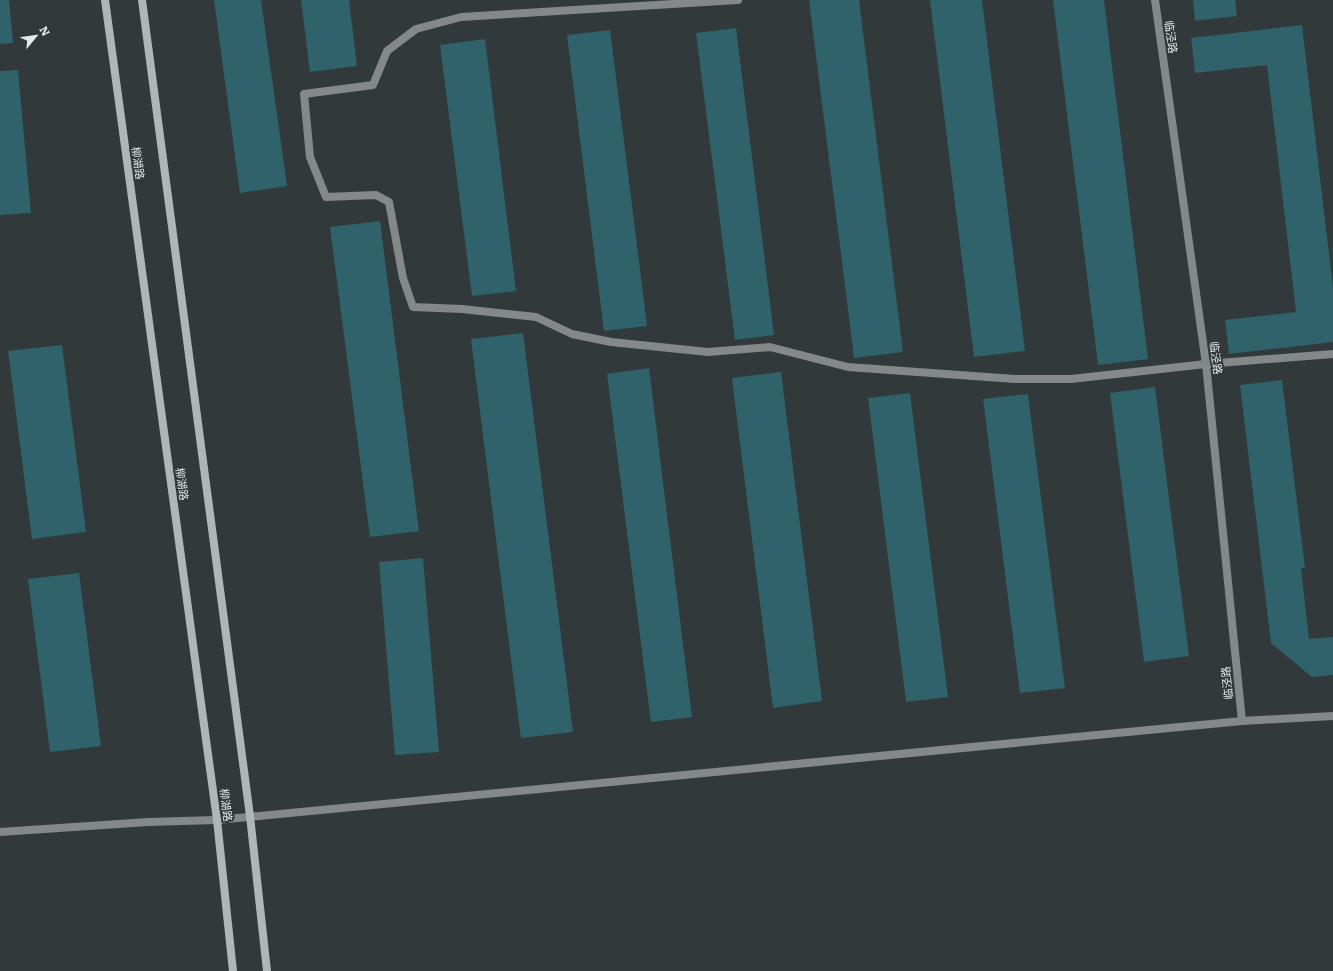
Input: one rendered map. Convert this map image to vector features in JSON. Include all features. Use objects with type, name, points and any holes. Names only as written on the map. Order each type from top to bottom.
[{"type":"main road","name":"柳湖路","points":[[105,0],[216,820],[233,971]]},
{"type":"main road","name":"柳湖路","points":[[142,0],[250,816],[268,971]]},
{"type":"street","points":[[738,0],[461,17],[416,29],[387,51],[373,85],[304,94],[310,156],[326,197],[376,195],[389,202],[403,278],[413,307],[462,309],[536,317],[572,334],[611,342],[708,352],[770,348],[848,367],[926,374],[1014,379],[1071,379],[1206,364],[1333,354]]},
{"type":"street","name":"临泾路","points":[[1155,0],[1206,364],[1242,721]]},
{"type":"street","points":[[0,832],[148,822],[216,820],[1242,721],[1333,716]]},
{"type":"building","points":[[0,0],[9,0],[13,43],[0,44]]},
{"type":"building","points":[[214,0],[261,0],[287,186],[240,193]]},
{"type":"building","points":[[301,0],[349,0],[357,66],[310,72]]},
{"type":"building","points":[[809,0],[859,0],[903,352],[854,358]]},
{"type":"building","points":[[930,0],[982,0],[1025,351],[974,357]]},
{"type":"building","points":[[1053,0],[1104,0],[1148,359],[1098,365]]},
{"type":"building","points":[[1193,0],[1235,0],[1237,16],[1195,21]]},
{"type":"building","points":[[1302,25],[1333,288],[1333,342],[1229,354],[1225,320],[1296,312],[1267,65],[1195,73],[1191,38]]},
{"type":"building","points":[[736,28],[774,335],[735,340],[696,33]]},
{"type":"building","points":[[610,30],[647,326],[604,331],[567,35]]},
{"type":"building","points":[[485,39],[516,291],[472,296],[440,45]]},
{"type":"building","points":[[18,70],[31,213],[0,215],[0,71]]},
{"type":"building","points":[[380,221],[419,531],[370,537],[330,227]]},
{"type":"building","points":[[523,333],[573,732],[521,738],[471,339]]},
{"type":"building","points":[[62,345],[86,532],[32,539],[8,351]]},
{"type":"building","points":[[649,368],[692,717],[651,722],[607,374]]},
{"type":"building","points":[[781,372],[822,701],[773,708],[732,378]]},
{"type":"building","points":[[1282,380],[1305,568],[1301,568],[1309,639],[1333,637],[1333,675],[1312,677],[1271,643],[1240,385]]},
{"type":"building","points":[[1155,387],[1189,656],[1144,662],[1110,393]]},
{"type":"building","points":[[910,393],[948,697],[906,702],[868,398]]},
{"type":"building","points":[[1028,394],[1065,688],[1020,693],[983,399]]},
{"type":"building","points":[[423,558],[439,752],[395,755],[379,562]]},
{"type":"building","points":[[79,573],[101,746],[50,752],[28,579]]}]
